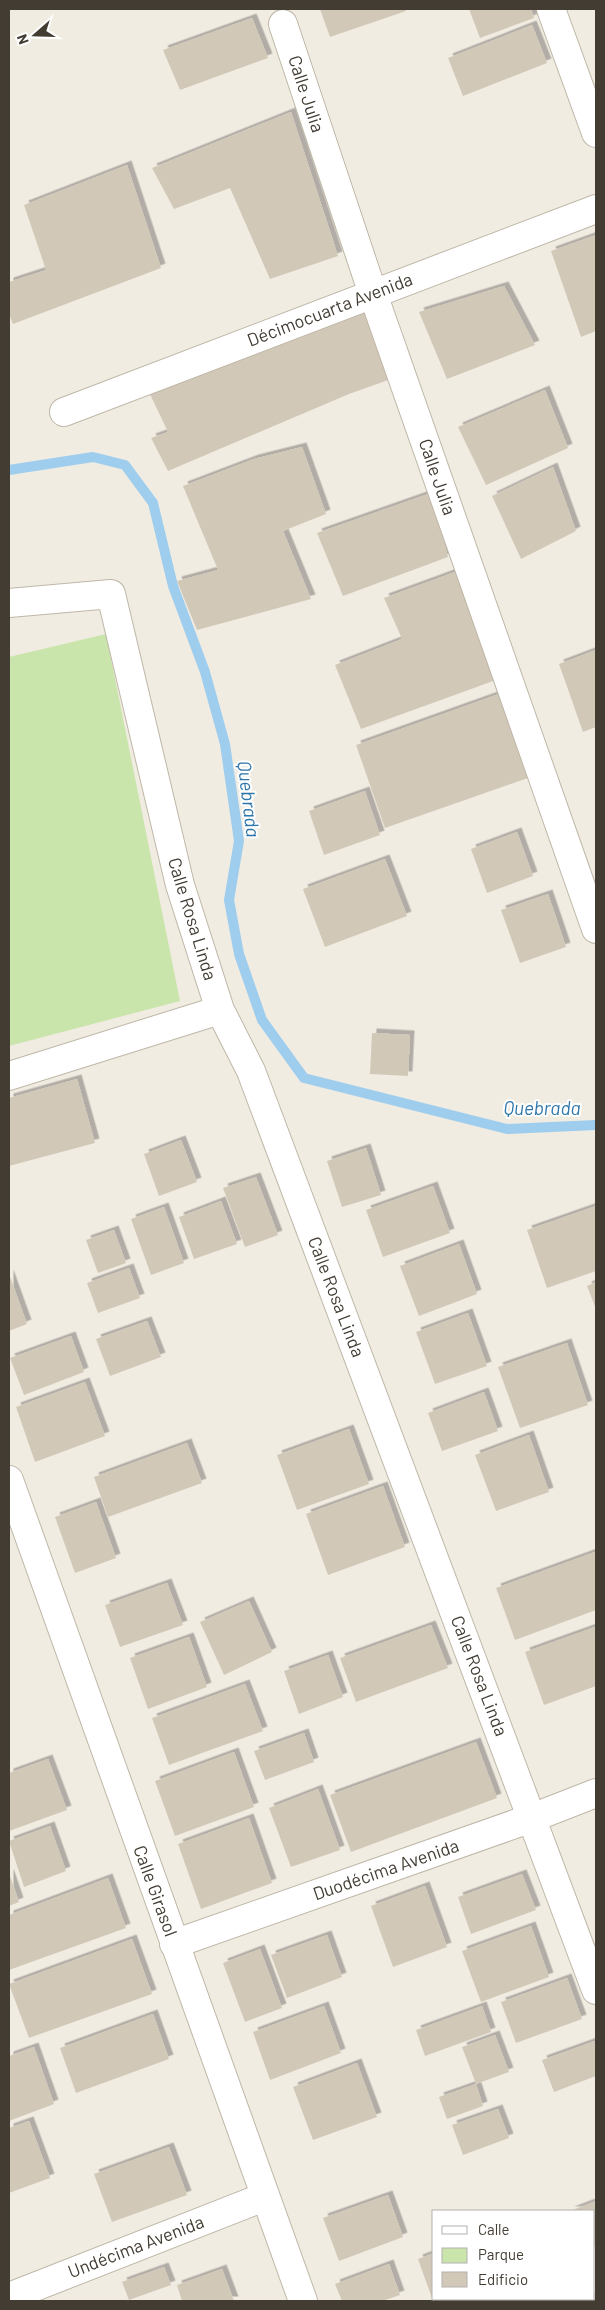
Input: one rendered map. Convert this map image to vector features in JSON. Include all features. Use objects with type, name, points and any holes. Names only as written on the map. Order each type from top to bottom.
[{"type":"street","points":[[551,9],[596,133]]},
{"type":"street","name":"Calle Julia","points":[[283,24],[373,294],[590,896],[596,929]]},
{"type":"street","name":"Décimocuarta Avenida","points":[[64,412],[596,208]]},
{"type":"street","name":"Calle Rosa Linda","points":[[9,603],[111,594],[180,885],[220,1010],[251,1071],[596,1990]]},
{"type":"street","points":[[9,1076],[220,1010]]},
{"type":"street","name":"Calle Girasol","points":[[9,1480],[264,2197],[303,2301]]},
{"type":"street","name":"Duodécima Avenida","points":[[174,1944],[532,1818],[596,1793]]},
{"type":"street","name":"Undécima Avenida","points":[[9,2297],[264,2197]]},
{"type":"green space","points":[[106,634],[180,1001],[9,1046],[9,657]]},
{"type":"building","points":[[320,9],[405,9],[406,11],[330,37]]},
{"type":"building","points":[[469,9],[531,9],[534,18],[480,38]]},
{"type":"building","points":[[252,18],[268,58],[180,90],[163,50]]},
{"type":"building","points":[[532,25],[547,63],[463,96],[448,58]]},
{"type":"building","points":[[291,112],[338,256],[270,279],[230,188],[174,209],[152,168]]},
{"type":"building","points":[[127,165],[161,268],[13,324],[9,314],[9,282],[46,270],[24,205]]},
{"type":"building","points":[[596,235],[596,331],[581,337],[551,251]]},
{"type":"building","points":[[504,286],[535,345],[447,379],[419,312]]},
{"type":"building","points":[[367,308],[391,379],[349,394],[168,471],[151,438],[168,432],[147,388]]},
{"type":"building","points":[[545,390],[568,448],[486,485],[458,427]]},
{"type":"building","points":[[302,447],[326,514],[283,531],[311,599],[197,630],[177,581],[218,570],[183,486],[254,459]]},
{"type":"building","points":[[553,467],[576,531],[521,559],[492,496]]},
{"type":"building","points":[[431,493],[448,557],[343,596],[317,533]]},
{"type":"building","points":[[455,572],[496,680],[361,729],[335,665],[402,639],[384,598]]},
{"type":"building","points":[[596,650],[596,727],[583,732],[559,664]]},
{"type":"building","points":[[499,694],[528,778],[385,828],[356,745]]},
{"type":"building","points":[[365,791],[380,835],[324,855],[309,811]]},
{"type":"building","points":[[517,832],[533,876],[487,893],[471,849]]},
{"type":"building","points":[[385,859],[407,916],[325,947],[303,889]]},
{"type":"building","points":[[548,894],[566,947],[520,963],[501,910]]},
{"type":"building","points":[[372,1033],[410,1035],[408,1076],[370,1074]]},
{"type":"building","points":[[77,1079],[95,1143],[9,1166],[9,1098]]},
{"type":"building","points":[[181,1140],[197,1182],[159,1196],[144,1154]]},
{"type":"building","points":[[366,1148],[381,1195],[342,1207],[327,1161]]},
{"type":"building","points":[[256,1177],[278,1235],[245,1247],[223,1188]]},
{"type":"building","points":[[433,1186],[450,1233],[383,1257],[366,1210]]},
{"type":"building","points":[[221,1201],[237,1244],[194,1259],[179,1217]]},
{"type":"building","points":[[596,1206],[596,1271],[547,1288],[527,1230]]},
{"type":"building","points":[[164,1207],[184,1263],[151,1275],[131,1219]]},
{"type":"building","points":[[114,1230],[126,1263],[98,1273],[86,1240]]},
{"type":"building","points":[[459,1244],[477,1294],[419,1316],[400,1266]]},
{"type":"building","points":[[129,1268],[140,1298],[98,1313],[87,1283]]},
{"type":"building","points":[[9,1274],[27,1324],[9,1331]]},
{"type":"building","points":[[596,1282],[596,1309],[587,1286]]},
{"type":"building","points":[[468,1313],[487,1366],[435,1384],[416,1332]]},
{"type":"building","points":[[147,1321],[161,1357],[110,1376],[96,1339]]},
{"type":"building","points":[[71,1336],[84,1372],[24,1395],[10,1358]]},
{"type":"building","points":[[567,1343],[588,1405],[520,1428],[498,1367]]},
{"type":"building","points":[[85,1382],[105,1436],[35,1462],[16,1407]]},
{"type":"building","points":[[484,1392],[498,1431],[442,1451],[428,1413]]},
{"type":"building","points":[[349,1429],[369,1484],[297,1510],[277,1455]]},
{"type":"building","points":[[529,1435],[549,1492],[496,1511],[475,1455]]},
{"type":"building","points":[[187,1443],[202,1483],[108,1517],[94,1477]]},
{"type":"building","points":[[383,1486],[405,1547],[328,1575],[306,1514]]},
{"type":"building","points":[[96,1502],[116,1558],[75,1573],[55,1517]]},
{"type":"building","points":[[595,1552],[596,1610],[515,1640],[496,1588]]},
{"type":"building","points":[[167,1583],[183,1625],[120,1647],[105,1605]]},
{"type":"building","points":[[249,1601],[272,1652],[224,1675],[200,1622]]},
{"type":"building","points":[[431,1625],[448,1668],[356,1702],[340,1658]]},
{"type":"building","points":[[595,1627],[596,1686],[544,1705],[525,1652]]},
{"type":"building","points":[[189,1637],[207,1687],[148,1709],[130,1658]]},
{"type":"building","points":[[328,1655],[343,1697],[299,1714],[284,1671]]},
{"type":"building","points":[[245,1684],[263,1731],[169,1765],[152,1718]]},
{"type":"building","points":[[304,1733],[314,1762],[265,1780],[254,1751]]},
{"type":"building","points":[[476,1742],[497,1798],[351,1852],[330,1795]]},
{"type":"building","points":[[234,1752],[254,1807],[175,1836],[155,1781]]},
{"type":"building","points":[[48,1759],[67,1810],[9,1831],[9,1773]]},
{"type":"building","points":[[318,1789],[340,1850],[291,1867],[269,1808]]},
{"type":"building","points":[[249,1818],[272,1883],[201,1909],[178,1844]]},
{"type":"building","points":[[50,1826],[66,1871],[24,1887],[9,1841]]},
{"type":"building","points":[[9,1873],[19,1902],[9,1906]]},
{"type":"building","points":[[522,1874],[536,1910],[471,1934],[458,1897]]},
{"type":"building","points":[[108,1878],[126,1928],[9,1970],[9,1915]]},
{"type":"building","points":[[425,1886],[447,1947],[393,1967],[371,1906]]},
{"type":"building","points":[[531,1926],[549,1977],[481,2002],[462,1951]]},
{"type":"building","points":[[327,1935],[342,1977],[287,1998],[271,1955]]},
{"type":"building","points":[[132,1939],[152,1994],[29,2038],[9,1984]]},
{"type":"building","points":[[260,1949],[282,2008],[245,2022],[223,1963]]},
{"type":"building","points":[[567,1978],[582,2019],[516,2043],[501,2002]]},
{"type":"building","points":[[324,2006],[341,2053],[270,2080],[253,2032]]},
{"type":"building","points":[[482,2006],[491,2032],[425,2056],[416,2030]]},
{"type":"building","points":[[153,2014],[169,2059],[76,2093],[60,2048]]},
{"type":"building","points":[[495,2035],[509,2072],[476,2084],[462,2047]]},
{"type":"building","points":[[595,2041],[596,2076],[554,2092],[542,2060]]},
{"type":"building","points":[[34,2047],[54,2104],[9,2121],[9,2056]]},
{"type":"building","points":[[357,2063],[377,2117],[313,2140],[293,2087]]},
{"type":"building","points":[[476,2084],[483,2106],[447,2119],[439,2097]]},
{"type":"building","points":[[498,2109],[509,2138],[463,2155],[452,2125]]},
{"type":"building","points":[[29,2121],[50,2178],[9,2193],[9,2128]]},
{"type":"building","points":[[169,2147],[187,2195],[112,2222],[94,2174]]},
{"type":"building","points":[[388,2195],[403,2237],[339,2261],[323,2218]]},
{"type":"building","points":[[596,2201],[596,2246],[595,2210],[573,2210]]},
{"type":"building","points":[[432,2254],[432,2298],[418,2259]]},
{"type":"building","points":[[389,2264],[400,2295],[382,2301],[342,2301],[335,2284]]},
{"type":"building","points":[[164,2267],[171,2285],[129,2300],[122,2282]]},
{"type":"building","points":[[222,2269],[234,2301],[182,2301],[177,2285]]},
{"type":"building","points":[[595,2292],[596,2301],[571,2301],[595,2300]]},
{"type":"waterway","name":"Quebrada","points":[[9,470],[93,457],[125,465],[153,503],[173,586],[205,672],[225,744],[239,841],[229,900],[239,954],[262,1020],[304,1078],[507,1129],[596,1125]]}]
